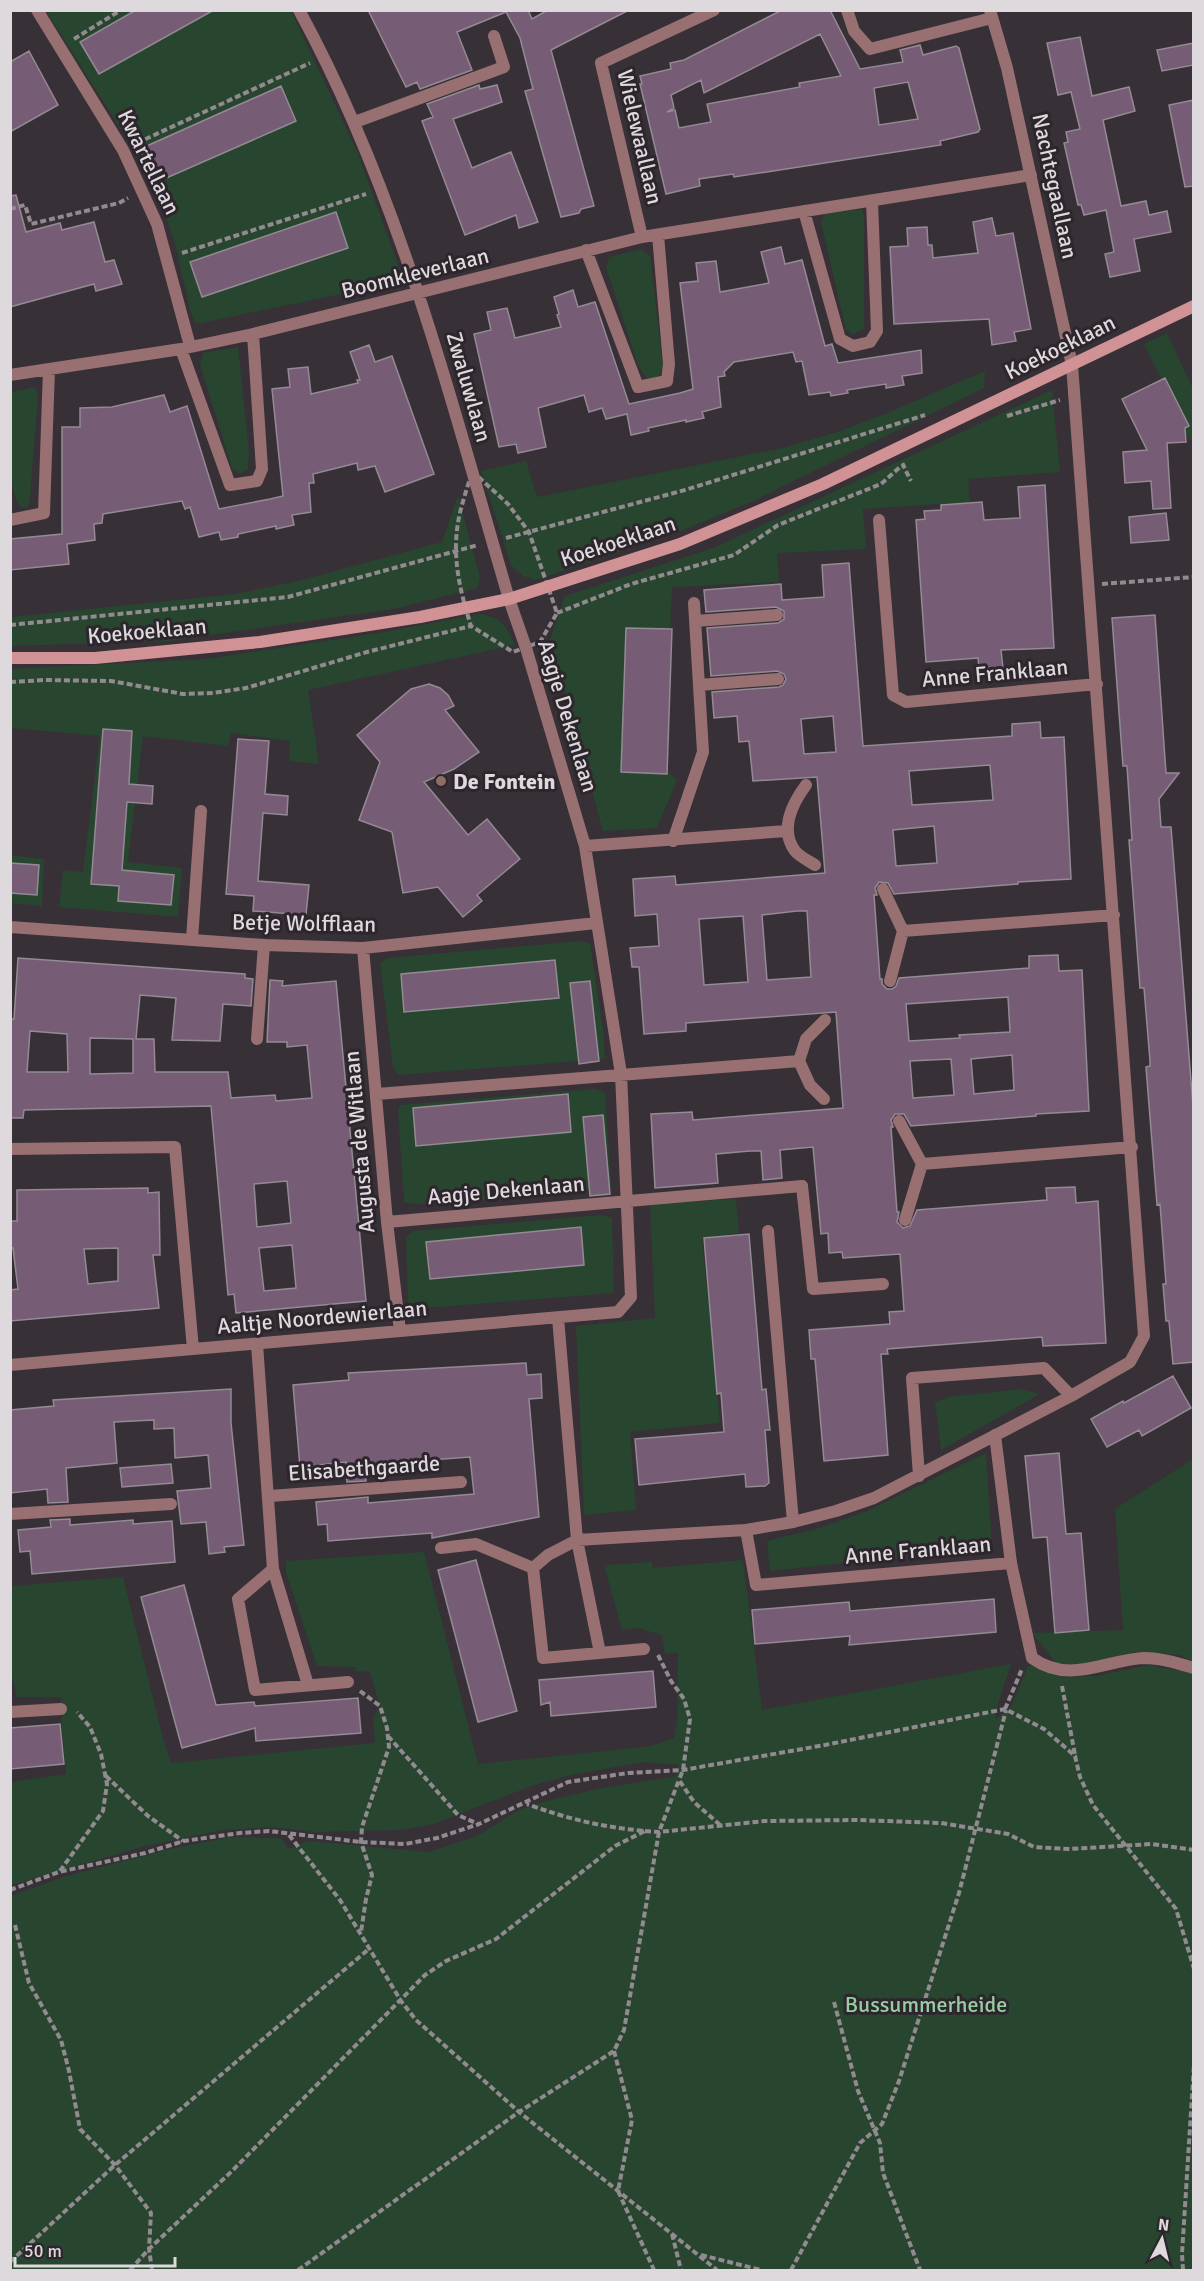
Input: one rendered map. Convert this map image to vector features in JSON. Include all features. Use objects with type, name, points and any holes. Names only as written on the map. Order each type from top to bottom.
[{"type":"street","name":"Kwartellaan","points":[[37,10],[123,150],[157,224],[185,347]]},
{"type":"street","name":"Zwaluwlaan","points":[[299,10],[355,122],[420,294],[509,599]]},
{"type":"street","name":"Wielewaallaan","points":[[642,237],[602,63],[714,10]]},
{"type":"street","name":"Nachtegaallaan","points":[[847,10],[854,31],[870,49],[991,14],[1007,68],[1072,365]]},
{"type":"street","points":[[355,122],[504,67],[494,36]]},
{"type":"street","name":"Boomkleverlaan","points":[[10,375],[253,334],[642,237],[1031,175]]},
{"type":"street","points":[[804,211],[840,339],[853,346],[870,342],[877,331],[872,201]]},
{"type":"street","points":[[586,250],[638,387],[667,381],[669,364],[658,235]]},
{"type":"street","name":"Koekoeklaan","points":[[10,658],[95,658],[260,642],[420,617],[509,599],[680,544],[823,484],[1194,306]]},
{"type":"street","points":[[185,347],[230,486],[257,481],[262,469],[253,334]]},
{"type":"street","name":"Anne Franklaan","points":[[533,1568],[548,1555],[578,1540],[746,1530],[793,1522],[874,1498],[1071,1396],[1130,1362],[1144,1336],[1132,1147],[1072,365]]},
{"type":"street","points":[[10,520],[44,513],[49,369]]},
{"type":"street","name":"Anne Franklaan","points":[[879,520],[893,695],[906,702],[1097,684]]},
{"type":"street","name":"Aagje Dekenlaan","points":[[509,599],[526,648],[585,846],[621,1074],[631,1297]]},
{"type":"street","points":[[673,841],[703,752],[694,603]]},
{"type":"street","points":[[695,621],[777,615]]},
{"type":"street","points":[[699,685],[778,679]]},
{"type":"street","points":[[806,785],[792,803],[786,831],[796,852],[815,865]]},
{"type":"street","points":[[192,939],[201,812]]},
{"type":"street","points":[[585,846],[786,831]]},
{"type":"street","points":[[883,890],[903,931],[890,981]]},
{"type":"street","points":[[903,931],[1114,915]]},
{"type":"street","name":"Betje Wolfflaan","points":[[10,927],[264,945],[363,948],[596,923]]},
{"type":"street","points":[[257,1038],[264,945]]},
{"type":"street","name":"Augusta de Witlaan","points":[[363,948],[387,1222],[400,1331]]},
{"type":"street","points":[[824,1099],[810,1085],[799,1061],[806,1039],[825,1020]]},
{"type":"street","points":[[377,1094],[799,1061]]},
{"type":"street","points":[[899,1121],[922,1164],[905,1220]]},
{"type":"street","points":[[10,1149],[175,1147],[193,1349]]},
{"type":"street","points":[[922,1164],[1132,1147]]},
{"type":"street","name":"Aagje Dekenlaan","points":[[387,1222],[802,1186],[813,1289],[883,1284]]},
{"type":"street","points":[[768,1231],[793,1522]]},
{"type":"street","name":"Aaltje Noordewierlaan","points":[[10,1365],[558,1318],[618,1311],[631,1297]]},
{"type":"street","points":[[558,1318],[578,1540],[600,1653]]},
{"type":"street","name":"Elisabethgaarde","points":[[257,1344],[270,1496],[273,1569],[308,1685]]},
{"type":"street","points":[[919,1476],[912,1378],[1044,1368],[1071,1396]]},
{"type":"street","name":"Anne Franklaan","points":[[746,1530],[756,1585],[1011,1563],[995,1435]]},
{"type":"street","name":"Elisabethgaarde","points":[[270,1496],[461,1482]]},
{"type":"street","points":[[10,1514],[171,1504]]},
{"type":"street","points":[[441,1548],[476,1544],[533,1568],[543,1658],[644,1649]]},
{"type":"street","points":[[1011,1563],[1032,1658],[1042,1665],[1079,1672],[1143,1658],[1172,1661],[1194,1668]]},
{"type":"street","points":[[273,1569],[238,1599],[255,1690],[348,1682]]},
{"type":"street","points":[[10,1712],[61,1709]]},
{"type":"path","points":[[60,47],[121,10]]},
{"type":"path","points":[[123,150],[324,56]]},
{"type":"path","points":[[166,258],[382,189]]},
{"type":"path","points":[[10,209],[25,205],[31,224],[119,203],[142,190]]},
{"type":"path","points":[[1004,417],[1074,396]]},
{"type":"path","points":[[10,625],[288,597],[685,490],[926,414]]},
{"type":"path","points":[[557,613],[529,532],[508,504],[472,471],[457,527],[458,581],[471,626],[513,652],[540,642],[557,613],[631,584],[734,555],[778,525],[882,483],[903,465],[913,460]]},
{"type":"path","points":[[903,465],[910,481]]},
{"type":"path","points":[[1089,585],[1194,577]]},
{"type":"path","points":[[10,682],[111,681],[183,694],[213,693],[246,688],[367,652],[471,626]]},
{"type":"path","points":[[298,2271],[519,2112],[614,2051],[624,2030],[658,1832],[683,1770],[690,1719],[684,1699],[671,1681],[658,1655],[644,1649]]},
{"type":"path","points":[[791,2271],[861,2143],[882,2124],[899,2081],[959,1893],[1005,1710],[1022,1668],[1032,1658]]},
{"type":"path","points":[[1052,1668],[1062,1686],[1080,1777],[1093,1805],[1176,1909],[1194,1969]]},
{"type":"path","points":[[348,1682],[380,1706],[389,1747],[362,1827],[362,1842],[372,1875],[361,1933]]},
{"type":"path","points":[[59,1872],[104,1811],[107,1784],[101,1754],[90,1727],[73,1708],[61,1709]]},
{"type":"path","points":[[10,1890],[59,1872],[145,1853],[184,1841],[240,1833],[269,1831],[362,1842],[405,1844],[437,1838],[479,1824],[526,1804],[568,1782],[628,1773],[683,1770],[1005,1710],[1044,1729],[1075,1756]]},
{"type":"path","points":[[387,1735],[458,1815],[479,1824]]},
{"type":"path","points":[[105,1776],[148,1816],[184,1841]]},
{"type":"path","points":[[679,1780],[694,1802],[720,1825]]},
{"type":"path","points":[[526,1804],[571,1820],[608,1828],[658,1832],[765,1821],[857,1820],[941,1823],[1008,1834],[1034,1847],[1070,1849],[1152,1844],[1194,1850]]},
{"type":"path","points":[[130,2271],[149,2249],[232,2171],[425,1975],[446,1961],[496,1939],[615,1846],[645,1831]]},
{"type":"path","points":[[289,1835],[339,1900],[401,2001],[416,2019],[519,2112],[717,2271]]},
{"type":"path","points":[[15,1925],[29,1983],[61,2040],[80,2129],[115,2164],[151,2213],[149,2249],[152,2271]]},
{"type":"path","points":[[10,2262],[115,2164],[370,1948]]},
{"type":"path","points":[[834,2002],[858,2091],[880,2143],[883,2173],[920,2271]]},
{"type":"path","points":[[614,2051],[632,2120],[618,2191],[654,2271]]},
{"type":"path","points":[[1183,2271],[1182,2254],[1194,2064]]},
{"type":"path","points":[[672,2234],[681,2271]]},
{"type":"path","points":[[698,2255],[761,2271]]},
{"type":"green space","points":[[46,11],[291,11],[357,151],[404,281],[196,324],[190,310],[175,243],[161,202],[142,163]]},
{"type":"green space","points":[[862,209],[864,215],[864,329],[853,334],[846,330],[821,222],[825,214]]},
{"type":"green space","points":[[642,249],[650,256],[663,369],[657,379],[648,380],[638,365],[606,267],[609,257]]},
{"type":"green space","points":[[1167,333],[1193,389],[1193,443],[1173,417],[1172,401],[1144,344]]},
{"type":"green space","points":[[238,347],[249,452],[248,469],[241,474],[232,468],[200,365],[203,353]]},
{"type":"green space","points":[[985,371],[984,388],[753,501],[686,529],[536,580],[523,576],[511,565],[481,471],[526,461],[537,497],[782,448],[838,432]]},
{"type":"green space","points":[[35,387],[38,395],[30,498],[28,507],[21,508],[12,484],[10,469],[11,392]]},
{"type":"green space","points":[[1052,390],[1060,472],[968,479],[970,502],[863,509],[866,549],[777,553],[779,582],[672,587],[664,768],[677,780],[657,828],[603,831],[550,639],[565,596],[713,548]]},
{"type":"green space","points":[[458,495],[480,578],[477,588],[393,609],[169,641],[11,646],[11,617],[235,594],[298,581],[442,542]]},
{"type":"green space","points":[[479,614],[502,623],[515,645],[308,690],[319,764],[289,761],[290,741],[231,733],[228,746],[143,736],[128,862],[182,868],[178,917],[59,907],[63,870],[83,872],[100,736],[11,728],[10,669],[205,659],[378,633]]},
{"type":"green space","points":[[11,855],[44,859],[42,906],[11,903]]},
{"type":"green space","points":[[582,941],[590,944],[603,1029],[605,1059],[398,1075],[393,1067],[380,964],[387,958]]},
{"type":"green space","points":[[595,1089],[605,1093],[611,1185],[605,1188],[440,1205],[404,1203],[398,1110],[400,1105]]},
{"type":"green space","points":[[736,1199],[739,1233],[702,1238],[720,1423],[630,1432],[636,1510],[584,1515],[576,1326],[655,1318],[650,1204]]},
{"type":"green space","points":[[602,1215],[612,1218],[614,1293],[412,1309],[408,1303],[406,1237],[413,1231]]},
{"type":"green space","points":[[1021,1389],[1040,1394],[941,1450],[935,1402],[949,1397]]},
{"type":"green space","points":[[986,1453],[992,1547],[770,1571],[767,1541],[816,1529],[865,1512]]},
{"type":"green space","points":[[1193,1459],[1193,1662],[1181,1655],[1134,1652],[1076,1666],[1057,1664],[1032,1633],[1123,1630],[1115,1509]]},
{"type":"green space","name":"Bussummerheide","points":[[424,1552],[478,1764],[652,1746],[674,1738],[677,1723],[678,1653],[665,1654],[662,1635],[638,1628],[622,1630],[604,1565],[652,1562],[653,1568],[743,1560],[762,1710],[1011,1664],[995,1719],[1010,1709],[1028,1666],[1035,1664],[1062,1677],[1096,1676],[1149,1665],[1192,1673],[1194,1676],[1193,2270],[11,2270],[11,1896],[63,1877],[169,1849],[232,1837],[281,1838],[289,1849],[308,1841],[429,1852],[477,1836],[519,1810],[597,1789],[676,1776],[678,1765],[644,1762],[575,1774],[534,1785],[434,1824],[402,1830],[316,1832],[273,1827],[221,1830],[138,1848],[11,1885],[10,1782],[66,1774],[61,1697],[17,1697],[10,1671],[11,1586],[123,1577],[171,1763],[375,1743],[373,1718],[380,1706],[370,1672],[356,1671],[355,1667],[317,1666],[286,1572],[286,1561]]},
{"type":"building","points":[[136,10],[214,10],[99,74],[80,42]]},
{"type":"building","points":[[368,10],[528,10],[532,19],[548,10],[629,10],[551,50],[594,206],[581,209],[579,213],[561,217],[525,91],[533,89],[520,38],[506,12],[457,32],[472,70],[420,89],[417,82],[406,87]]},
{"type":"building","points":[[782,10],[830,10],[860,69],[903,62],[900,50],[920,45],[923,55],[956,46],[959,48],[980,129],[978,132],[940,141],[941,145],[734,177],[733,174],[699,179],[700,186],[666,194],[640,76],[671,69],[670,63],[684,60]],"holes":[[[820,34],[841,76],[799,83],[800,87],[707,104],[711,122],[679,128],[675,110],[667,112],[674,108],[671,95],[701,80],[704,93]],[[908,82],[918,119],[879,125],[874,88]]]},
{"type":"building","points":[[1080,37],[1092,96],[1129,87],[1135,111],[1103,120],[1121,206],[1146,201],[1149,215],[1167,211],[1171,232],[1134,239],[1140,271],[1110,277],[1105,254],[1114,252],[1106,210],[1084,215],[1081,205],[1078,205],[1064,143],[1068,142],[1066,132],[1080,129],[1071,92],[1058,95],[1047,43]]},
{"type":"building","points":[[1194,43],[1194,65],[1162,71],[1157,50]]},
{"type":"building","points":[[29,51],[58,105],[10,132],[10,62]]},
{"type":"building","points":[[479,85],[480,89],[497,85],[502,102],[453,119],[472,168],[511,152],[538,222],[519,228],[516,215],[465,235],[422,121],[433,117],[427,104]]},
{"type":"building","points":[[281,86],[296,121],[155,183],[140,149]]},
{"type":"building","points":[[1194,100],[1194,186],[1185,187],[1169,105]]},
{"type":"building","points":[[16,195],[26,232],[60,223],[62,230],[94,222],[105,262],[114,260],[122,284],[96,291],[94,284],[10,307],[10,196]]},
{"type":"building","points":[[336,212],[348,248],[202,297],[190,262]]},
{"type":"building","points":[[992,218],[996,236],[1013,233],[1031,329],[1014,332],[1016,341],[992,345],[989,319],[894,324],[890,247],[908,246],[907,228],[927,227],[928,245],[932,245],[933,258],[978,253],[973,222]]},
{"type":"building","points":[[781,247],[785,264],[802,260],[825,346],[832,344],[838,363],[921,350],[922,373],[902,376],[904,385],[886,388],[886,384],[866,387],[847,390],[848,393],[831,396],[830,392],[809,395],[802,361],[796,362],[793,352],[734,362],[724,372],[725,376],[718,377],[721,407],[702,412],[704,418],[648,428],[649,431],[631,435],[627,414],[606,419],[602,408],[589,412],[584,395],[538,408],[546,447],[518,453],[516,444],[499,447],[474,334],[491,330],[487,312],[507,308],[515,338],[561,327],[554,297],[573,290],[578,307],[595,302],[629,404],[680,393],[693,389],[680,283],[698,281],[696,263],[716,261],[720,292],[769,283],[761,252]]},
{"type":"building","points":[[369,345],[375,362],[392,356],[434,474],[385,492],[375,466],[358,470],[357,463],[313,474],[314,483],[309,483],[311,512],[292,515],[294,525],[276,529],[276,526],[221,540],[219,532],[199,537],[190,507],[185,509],[182,501],[103,514],[102,523],[94,524],[95,540],[67,544],[69,564],[10,570],[10,539],[62,534],[62,427],[80,427],[80,408],[112,407],[164,395],[170,412],[187,406],[219,509],[270,499],[283,496],[272,389],[290,387],[288,369],[308,367],[311,394],[358,383],[357,380],[360,380],[350,352]]},
{"type":"building","points":[[1165,378],[1189,426],[1185,428],[1186,442],[1167,443],[1171,508],[1153,509],[1151,481],[1125,483],[1123,452],[1147,450],[1122,399]]},
{"type":"building","points":[[1045,485],[1054,648],[1001,650],[1003,668],[979,669],[978,658],[926,662],[916,520],[925,519],[924,511],[941,510],[941,505],[982,502],[984,520],[1020,518],[1018,487]]},
{"type":"building","points":[[1166,513],[1169,540],[1131,543],[1129,517]]},
{"type":"building","points":[[849,563],[863,746],[1012,736],[1012,724],[1040,722],[1041,738],[1064,737],[1071,879],[894,894],[888,883],[879,882],[875,888],[877,895],[874,895],[880,979],[887,989],[896,986],[899,978],[1029,968],[1029,956],[1058,955],[1059,971],[1082,970],[1089,1111],[911,1126],[904,1114],[895,1114],[891,1120],[893,1127],[891,1127],[897,1212],[899,1212],[897,1222],[903,1228],[910,1226],[917,1210],[1047,1200],[1046,1188],[1075,1187],[1076,1203],[1098,1201],[1106,1343],[1043,1346],[1042,1337],[887,1349],[888,1354],[881,1354],[888,1455],[824,1461],[815,1359],[811,1359],[809,1330],[890,1324],[889,1312],[904,1311],[900,1254],[843,1258],[842,1252],[829,1253],[828,1233],[821,1234],[813,1147],[780,1150],[782,1178],[763,1180],[761,1151],[750,1151],[716,1154],[718,1183],[655,1188],[651,1114],[692,1112],[693,1120],[843,1108],[836,1012],[686,1023],[686,1031],[644,1034],[639,967],[632,967],[630,948],[659,946],[657,914],[635,916],[633,879],[675,876],[676,885],[825,873],[817,777],[753,781],[749,741],[739,742],[737,716],[714,718],[712,692],[779,687],[786,679],[784,674],[777,671],[711,676],[707,628],[778,623],[784,619],[784,611],[776,607],[706,612],[704,590],[781,584],[782,600],[824,597],[822,565]],"holes":[[[833,716],[836,752],[804,754],[801,719]],[[990,765],[993,800],[912,805],[909,771]],[[934,826],[937,863],[896,866],[893,830]],[[807,911],[811,977],[767,980],[762,915]],[[743,916],[748,982],[704,985],[699,919]],[[1008,997],[1010,1032],[909,1041],[906,1004]],[[1012,1055],[1014,1090],[974,1094],[971,1059]],[[951,1059],[954,1095],[913,1098],[910,1061]]]},
{"type":"building","points":[[1155,615],[1166,773],[1179,773],[1159,799],[1161,827],[1171,827],[1194,1119],[1194,1362],[1173,1364],[1169,1321],[1166,1321],[1163,1284],[1166,1284],[1160,1204],[1157,1205],[1146,1067],[1150,1066],[1150,1061],[1144,988],[1140,988],[1129,840],[1132,840],[1127,766],[1123,766],[1112,618]]},
{"type":"building","points":[[626,628],[672,629],[667,774],[621,772]]},
{"type":"building","points":[[429,684],[440,688],[448,695],[454,706],[445,710],[479,752],[454,769],[424,782],[468,835],[487,819],[520,859],[477,895],[482,901],[463,917],[438,887],[403,893],[392,832],[359,820],[380,762],[357,735],[411,689]]},
{"type":"building","points":[[103,729],[132,731],[129,784],[153,786],[152,804],[127,802],[122,870],[174,875],[171,905],[118,901],[119,886],[91,884]]},
{"type":"building","points":[[238,739],[269,741],[265,794],[288,796],[287,815],[263,813],[258,881],[309,885],[306,915],[253,911],[254,896],[226,894]]},
{"type":"building","points":[[10,863],[39,865],[37,895],[10,893]]},
{"type":"building","points":[[18,958],[245,974],[245,978],[253,979],[251,1006],[223,1004],[220,1041],[172,1040],[176,998],[140,995],[136,1039],[154,1039],[155,1072],[228,1072],[231,1098],[275,1095],[276,1101],[312,1098],[307,1045],[287,1047],[287,1042],[267,1042],[270,980],[283,981],[282,986],[336,981],[366,1301],[236,1313],[234,1294],[228,1295],[211,1106],[24,1110],[23,1118],[10,1118],[10,1019],[14,1019]],"holes":[[[30,1031],[67,1034],[68,1072],[27,1072]],[[90,1038],[133,1039],[133,1073],[90,1074]],[[287,1181],[291,1223],[257,1227],[254,1184]],[[292,1245],[296,1288],[264,1291],[259,1248]]]},
{"type":"building","points":[[555,960],[559,998],[404,1012],[401,974]]},
{"type":"building","points":[[590,981],[599,1061],[579,1064],[570,983]]},
{"type":"building","points":[[568,1094],[571,1132],[416,1146],[413,1108]]},
{"type":"building","points":[[603,1115],[610,1194],[590,1196],[583,1117]]},
{"type":"building","points":[[148,1188],[148,1193],[159,1192],[160,1255],[153,1255],[159,1308],[10,1321],[10,1290],[18,1289],[13,1248],[10,1248],[10,1221],[17,1221],[17,1190]],"holes":[[[118,1248],[118,1281],[88,1284],[84,1249]]]},
{"type":"building","points":[[581,1227],[584,1265],[430,1279],[426,1242]]},
{"type":"building","points":[[749,1234],[762,1390],[766,1389],[770,1430],[765,1430],[769,1483],[765,1486],[746,1487],[745,1474],[639,1485],[635,1439],[724,1432],[721,1393],[717,1394],[704,1238]]},
{"type":"building","points":[[526,1363],[527,1375],[541,1374],[542,1398],[529,1399],[539,1517],[432,1538],[432,1533],[328,1541],[327,1524],[318,1525],[316,1502],[368,1497],[368,1503],[474,1494],[470,1457],[365,1465],[366,1481],[347,1482],[346,1462],[300,1467],[293,1385],[349,1380],[348,1373]]},
{"type":"building","points":[[1173,1376],[1191,1408],[1142,1436],[1139,1430],[1107,1447],[1091,1419]]},
{"type":"building","points":[[231,1389],[231,1423],[244,1545],[224,1547],[225,1552],[209,1554],[206,1522],[181,1524],[177,1491],[211,1488],[208,1455],[175,1458],[174,1428],[154,1429],[154,1420],[114,1422],[117,1463],[66,1468],[68,1502],[48,1503],[47,1489],[10,1493],[10,1410],[54,1406],[53,1400]]},
{"type":"building","points":[[1059,1453],[1066,1534],[1081,1533],[1089,1630],[1055,1633],[1047,1537],[1033,1538],[1025,1456]]},
{"type":"building","points":[[171,1464],[173,1483],[122,1487],[120,1468]]},
{"type":"building","points":[[70,1519],[70,1525],[133,1520],[133,1524],[172,1521],[175,1562],[32,1574],[30,1551],[20,1552],[18,1530],[51,1527],[50,1520]]},
{"type":"building","points":[[476,1560],[517,1711],[478,1722],[438,1570]]},
{"type":"building","points":[[184,1585],[216,1705],[254,1702],[255,1706],[358,1698],[361,1733],[256,1741],[255,1728],[182,1748],[141,1597]]},
{"type":"building","points":[[994,1599],[996,1632],[849,1645],[850,1636],[755,1644],[752,1610],[849,1602],[850,1611]]},
{"type":"building","points":[[653,1671],[656,1707],[551,1716],[550,1702],[541,1705],[539,1680]]},
{"type":"building","points":[[60,1724],[64,1764],[10,1769],[10,1728]]},
{"type":"place","name":"De Fontein","points":[[441,781]]}]
